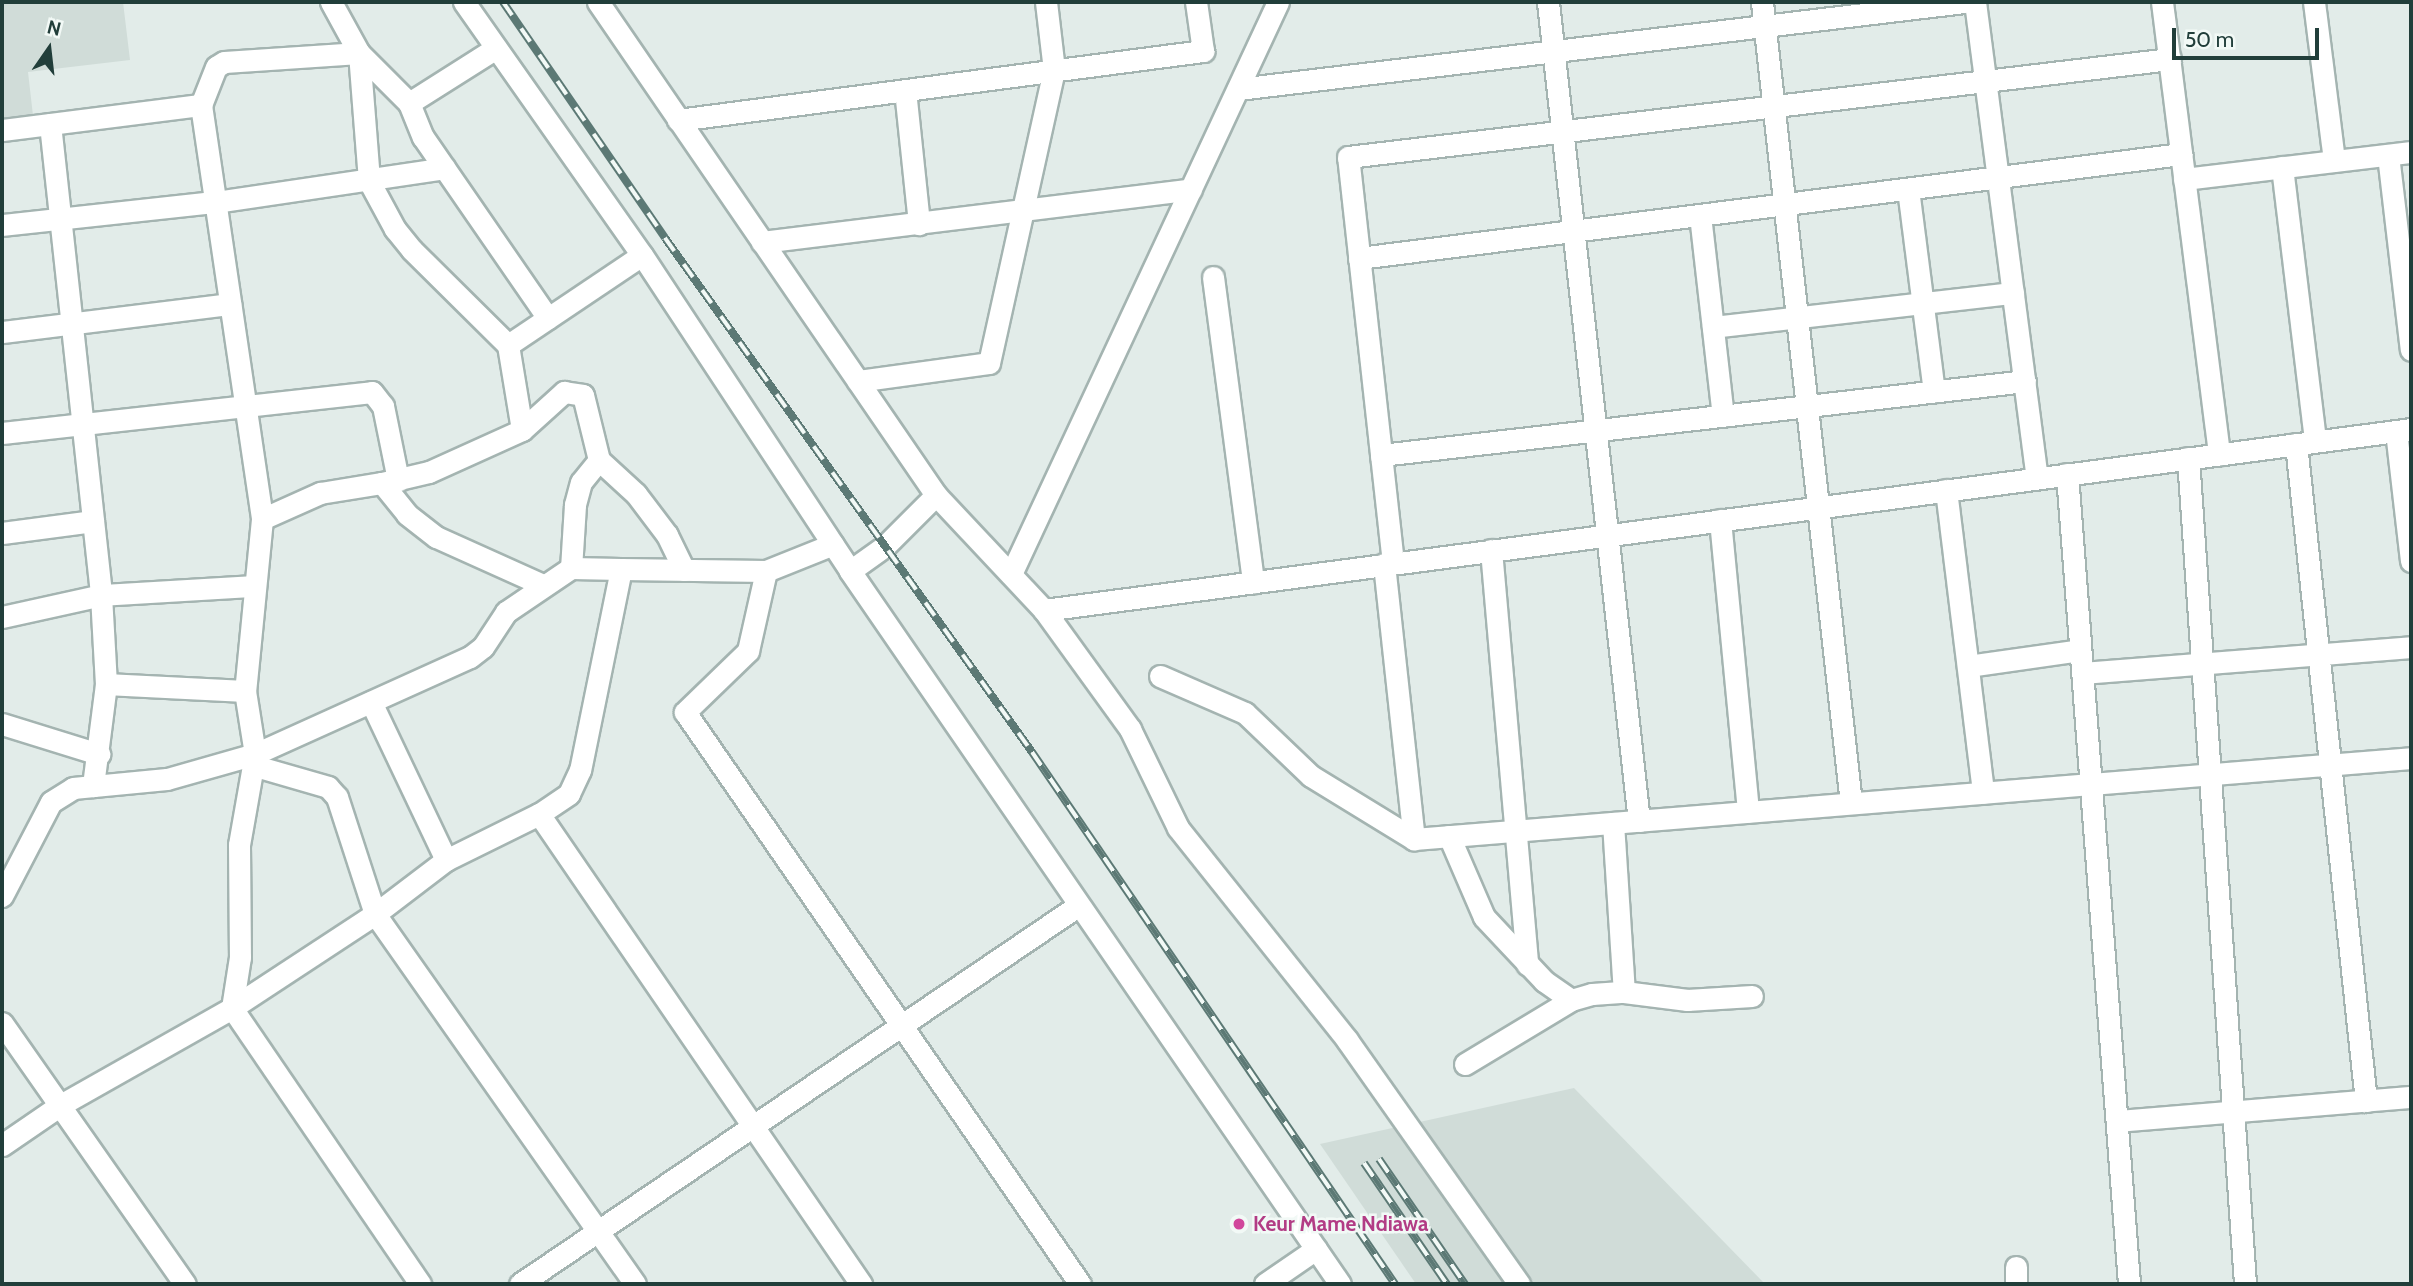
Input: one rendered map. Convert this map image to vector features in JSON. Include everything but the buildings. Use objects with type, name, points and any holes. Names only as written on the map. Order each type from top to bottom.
[{"type":"street","points":[[331,2],[359,53],[409,103],[422,137],[548,318]]},
{"type":"street","points":[[464,2],[642,255],[850,571],[1340,1284]]},
{"type":"street","points":[[598,2],[936,495],[976,542],[1011,574],[1044,610],[1130,729],[1178,828],[1347,1040],[1518,1284]]},
{"type":"street","points":[[858,381],[989,363],[1054,70],[1046,2]]},
{"type":"street","points":[[678,120],[1203,51],[1196,2]]},
{"type":"street","points":[[1011,574],[1278,2]]},
{"type":"street","points":[[1548,2],[1639,821]]},
{"type":"street","points":[[1762,2],[1851,803]]},
{"type":"street","points":[[1238,89],[1964,2]]},
{"type":"street","points":[[1975,2],[2037,478]]},
{"type":"street","points":[[2162,2],[2219,454]]},
{"type":"street","points":[[2314,2],[2333,161]]},
{"type":"street","points":[[409,103],[496,48]]},
{"type":"street","points":[[359,53],[224,62],[216,67],[201,105],[262,519],[253,586],[245,691],[253,760],[239,845],[240,957],[232,1008],[420,1284]]},
{"type":"street","points":[[359,53],[369,181],[394,229],[508,345],[522,430]]},
{"type":"street","points":[[1414,839],[1381,455],[1348,158],[2169,59]]},
{"type":"street","points":[[905,90],[919,224]]},
{"type":"street","points":[[2,130],[201,105]]},
{"type":"street","points":[[50,124],[101,595],[106,684],[93,786]]},
{"type":"street","points":[[2185,179],[2411,152]]},
{"type":"street","points":[[1359,258],[2181,154]]},
{"type":"street","points":[[2388,155],[2411,350]]},
{"type":"street","points":[[2282,167],[2305,442],[2318,654],[2366,1101]]},
{"type":"street","points":[[2,225],[215,202],[445,168]]},
{"type":"street","points":[[762,242],[1022,212],[1191,189]]},
{"type":"street","points":[[1908,189],[1934,391]]},
{"type":"street","points":[[1700,215],[1723,416]]},
{"type":"street","points":[[508,345],[642,255]]},
{"type":"street","points":[[1213,277],[1253,582]]},
{"type":"street","points":[[1713,327],[2013,293]]},
{"type":"street","points":[[2,332],[230,304]]},
{"type":"street","points":[[1381,455],[2025,381]]},
{"type":"street","points":[[262,519],[320,493],[429,472],[522,430],[564,392],[572,391],[583,395],[599,460],[636,494],[667,535],[684,570]]},
{"type":"street","points":[[2,433],[245,403],[372,392],[383,406],[390,481],[407,514],[436,537],[543,585]]},
{"type":"street","points":[[1044,610],[2404,430],[2411,561]]},
{"type":"street","points":[[2188,458],[2245,1284]]},
{"type":"street","points":[[570,568],[575,505],[581,482],[599,460]]},
{"type":"street","points":[[2067,474],[2129,1284]]},
{"type":"street","points":[[1947,490],[1983,793]]},
{"type":"street","points":[[850,571],[885,546],[936,495]]},
{"type":"street","points":[[1720,520],[1748,812]]},
{"type":"street","points":[[2,533],[93,521]]},
{"type":"street","points":[[2,896],[51,802],[73,789],[167,779],[253,760],[470,657],[483,648],[506,612],[570,568],[766,571],[833,544]]},
{"type":"street","points":[[1491,550],[1527,964]]},
{"type":"street","points":[[2,1146],[59,1105],[232,1008],[375,914],[446,860],[539,814],[577,783],[621,569]]},
{"type":"street","points":[[766,571],[748,651],[685,712],[1080,1284]]},
{"type":"street","points":[[2,617],[101,595],[253,586]]},
{"type":"street","points":[[2082,673],[2411,647]]},
{"type":"street","points":[[1968,666],[2080,650]]},
{"type":"street","points":[[1160,676],[1245,713],[1311,776],[1414,839],[2411,758]]},
{"type":"street","points":[[106,684],[245,691]]},
{"type":"street","points":[[371,702],[446,860]]},
{"type":"street","points":[[2,724],[99,754]]},
{"type":"street","points":[[253,760],[328,787],[337,797],[375,914],[635,1284]]},
{"type":"street","points":[[539,814],[860,1284]]},
{"type":"street","points":[[1613,823],[1625,992]]},
{"type":"street","points":[[1450,836],[1484,916],[1527,964],[1571,1000]]},
{"type":"street","points":[[520,1284],[1079,905]]},
{"type":"street","points":[[1465,1064],[1571,1000],[1625,992],[1687,1000],[1752,996]]},
{"type":"street","points":[[2,1023],[185,1284]]},
{"type":"street","points":[[2117,1121],[2411,1097]]},
{"type":"street","points":[[1265,1284],[1316,1249]]},
{"type":"shaded area","points":[[2,2],[123,2],[130,60],[28,72],[35,133],[2,137]]},
{"type":"shaded area","points":[[1574,1088],[1765,1284],[1416,1284],[1320,1144]]},
{"type":"railway","points":[[503,2],[665,238],[1032,752],[1395,1284]]},
{"type":"railway","points":[[1379,1159],[1465,1284]]},
{"type":"railway","points":[[1364,1163],[1447,1284]]},
{"type":"place","name":"Keur Mame Ndiawa","points":[[1239,1224]]}]
